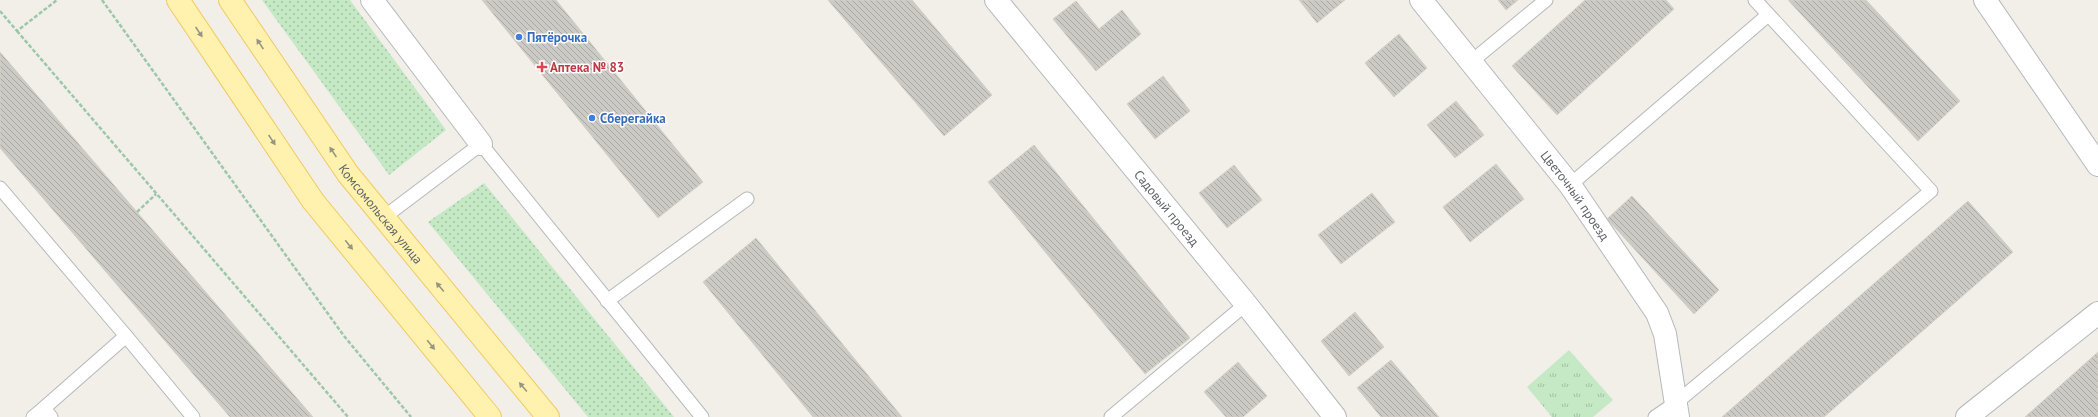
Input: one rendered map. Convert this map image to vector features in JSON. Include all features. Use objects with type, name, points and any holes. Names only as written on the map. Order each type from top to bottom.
[{"type":"main road","points":[[178,0],[313,201],[490,417]]},
{"type":"main road","name":"Комсомольская улица","points":[[230,0],[348,174],[548,417]]},
{"type":"street","points":[[372,0],[481,144]]},
{"type":"street","name":"Садовый проезд","points":[[996,0],[1246,304],[1335,417]]},
{"type":"street","name":"Цветочный проезд","points":[[1421,0],[1472,61],[1570,185],[1657,313],[1665,334],[1677,410]]},
{"type":"street","points":[[1985,0],[2098,165]]},
{"type":"street","points":[[1967,417],[2098,313]]},
{"type":"lane","points":[[1472,61],[1546,0]]},
{"type":"lane","points":[[1655,417],[1677,410],[1931,191],[1768,15],[1756,0]]},
{"type":"lane","points":[[1570,185],[1768,15]]},
{"type":"lane","points":[[383,218],[481,144],[702,417]]},
{"type":"lane","points":[[0,188],[193,417]]},
{"type":"lane","points":[[607,301],[747,199]]},
{"type":"lane","points":[[1111,417],[1246,304]]},
{"type":"lane","points":[[33,417],[47,413],[126,336]]},
{"type":"path","points":[[17,31],[57,0]]},
{"type":"path","points":[[102,0],[344,336],[411,417]]},
{"type":"path","points":[[0,11],[348,417]]},
{"type":"path","points":[[137,212],[156,194]]},
{"type":"green space","points":[[262,0],[350,0],[446,130],[389,175]]},
{"type":"green space","points":[[484,183],[674,417],[588,417],[428,222]]},
{"type":"green space","points":[[1569,350],[1613,400],[1593,417],[1552,417],[1527,387]]},
{"type":"building","points":[[482,0],[556,0],[703,182],[658,218]]},
{"type":"building","points":[[828,0],[912,0],[992,95],[944,136]]},
{"type":"building","points":[[1299,0],[1345,0],[1317,23]]},
{"type":"building","points":[[1498,0],[1518,0],[1506,10]]},
{"type":"building","points":[[1585,0],[1666,0],[1674,9],[1557,115],[1512,66]]},
{"type":"building","points":[[1788,0],[1866,0],[1960,101],[1918,141]]},
{"type":"building","points":[[1076,1],[1099,29],[1122,10],[1141,34],[1096,71],[1053,19]]},
{"type":"building","points":[[1399,34],[1427,68],[1394,97],[1365,63]]},
{"type":"building","points":[[0,52],[313,417],[230,417],[0,148]]},
{"type":"building","points":[[1163,76],[1190,111],[1155,139],[1127,104]]},
{"type":"building","points":[[1456,101],[1484,135],[1455,158],[1427,125]]},
{"type":"building","points":[[1034,145],[1190,338],[1145,374],[988,182]]},
{"type":"building","points":[[1496,164],[1524,199],[1470,242],[1443,207]]},
{"type":"building","points":[[1234,165],[1262,200],[1227,228],[1199,193]]},
{"type":"building","points":[[1372,193],[1395,222],[1341,264],[1318,235]]},
{"type":"building","points":[[1632,196],[1719,290],[1694,314],[1607,219]]},
{"type":"building","points":[[1968,201],[2013,252],[1824,417],[1722,417]]},
{"type":"building","points":[[756,238],[902,417],[813,417],[703,282]]},
{"type":"building","points":[[1355,312],[1384,347],[1349,376],[1321,341]]},
{"type":"building","points":[[2098,352],[2098,417],[2025,417]]},
{"type":"building","points":[[1391,360],[1439,417],[1381,417],[1357,388]]},
{"type":"building","points":[[1238,362],[1267,396],[1243,417],[1226,417],[1204,392]]},
{"type":"place","name":"Пятёрочка","points":[[519,37]]},
{"type":"place","name":"Аптека № 83","points":[[542,67]]},
{"type":"place","name":"Сберегайка","points":[[592,118]]}]
